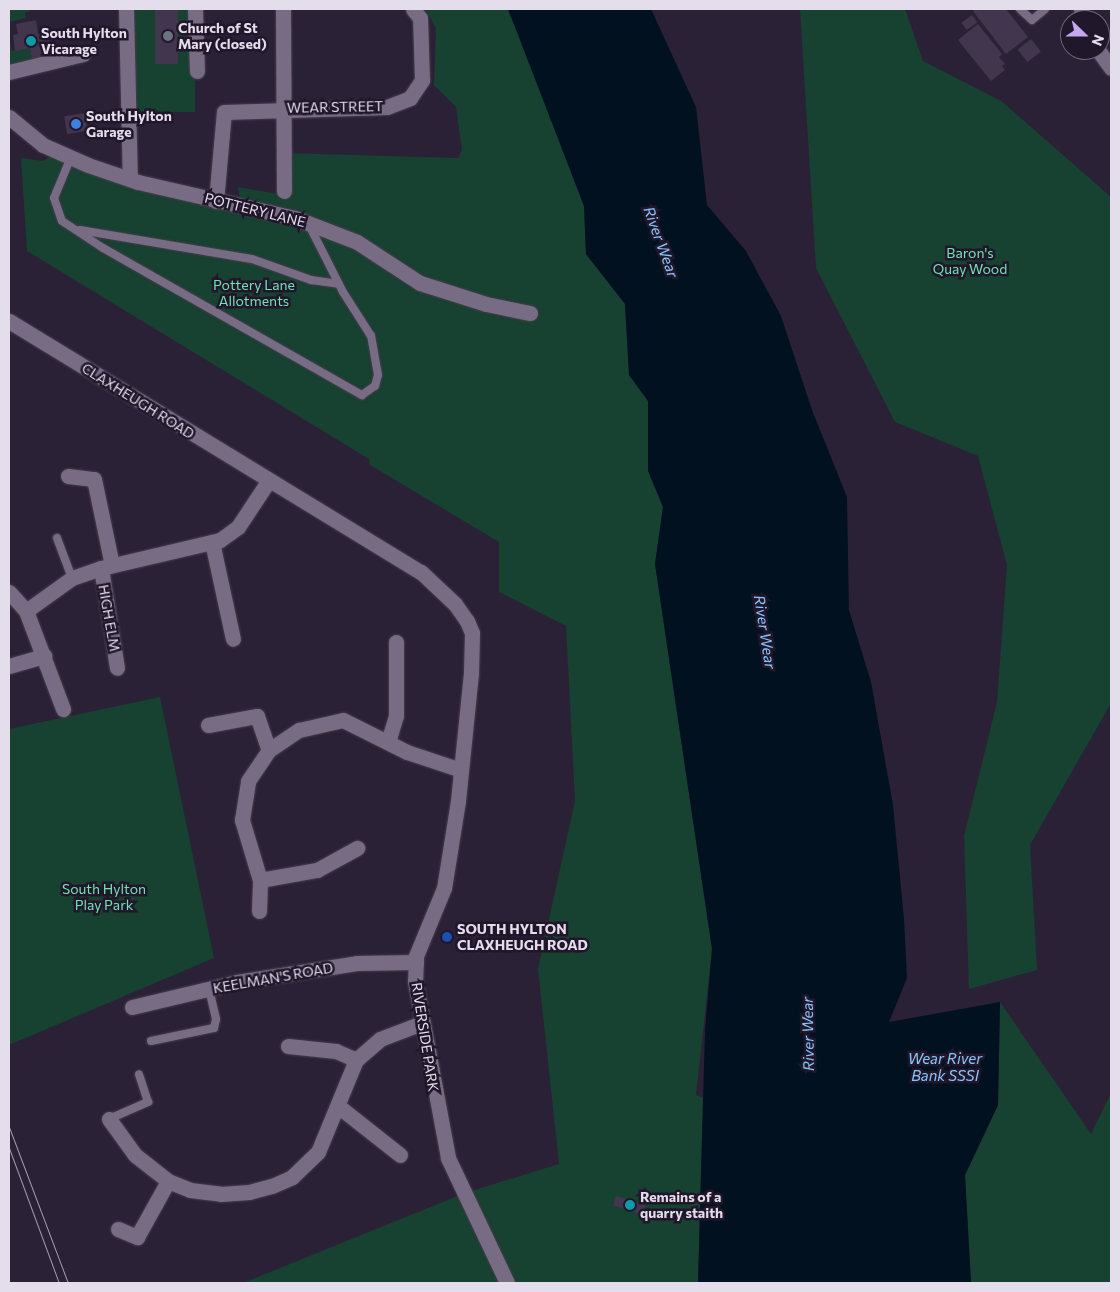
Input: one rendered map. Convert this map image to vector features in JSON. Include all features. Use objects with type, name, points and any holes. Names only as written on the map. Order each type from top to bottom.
[{"type":"street","points":[[126,9],[130,179]]},
{"type":"street","points":[[195,9],[196,71]]},
{"type":"street","points":[[282,9],[284,191]]},
{"type":"street","name":"WEAR STREET","points":[[216,201],[224,112],[282,108],[387,107],[410,98],[422,80],[420,18],[413,9]]},
{"type":"street","points":[[9,72],[83,54]]},
{"type":"street","name":"POTTERY LANE","points":[[9,117],[43,145],[70,157],[130,179],[308,223],[356,242],[420,283],[486,304],[530,313]]},
{"type":"street","name":"CLAXHEUGH ROAD","points":[[9,321],[422,572],[455,604],[472,633]]},
{"type":"street","name":"HIGH ELM","points":[[68,476],[94,480],[117,668]]},
{"type":"street","points":[[26,611],[72,578],[106,566],[212,542],[238,528],[269,480]]},
{"type":"street","points":[[212,542],[233,639]]},
{"type":"street","points":[[9,592],[26,611],[45,656],[63,709]]},
{"type":"street","name":"RIVERSIDE PARK","points":[[472,633],[471,673],[461,770],[444,888],[416,962],[415,981],[448,1158],[507,1283]]},
{"type":"street","points":[[388,742],[396,716],[396,642]]},
{"type":"street","points":[[9,666],[45,656]]},
{"type":"street","points":[[208,726],[257,716],[269,750]]},
{"type":"street","points":[[259,911],[260,880],[242,820],[248,781],[269,750],[300,730],[343,720],[388,742],[461,770]]},
{"type":"street","points":[[260,880],[316,870],[357,848]]},
{"type":"street","name":"KEELMAN'S ROAD","points":[[132,1007],[209,989],[357,963],[416,962]]},
{"type":"street","points":[[109,1119],[134,1155],[168,1181],[190,1190],[221,1194],[249,1192],[272,1186],[292,1177],[318,1152],[356,1060],[380,1039],[422,1023]]},
{"type":"street","points":[[288,1046],[336,1051],[356,1060]]},
{"type":"street","points":[[338,1106],[400,1155]]},
{"type":"street","points":[[118,1229],[137,1237],[168,1181]]},
{"type":"lane","points":[[1020,9],[1032,20],[1045,9]]},
{"type":"lane","points":[[70,157],[54,198],[62,221],[338,384],[362,395],[375,386],[378,361],[371,336],[339,284],[308,223]]},
{"type":"lane","points":[[74,228],[106,236],[252,259],[311,280],[339,284]]},
{"type":"lane","points":[[57,538],[72,578]]},
{"type":"lane","points":[[151,1041],[214,1028],[216,1019],[209,989]]},
{"type":"lane","points":[[109,1119],[148,1102],[139,1074]]},
{"type":"green space","points":[[9,9],[33,9],[25,13],[26,18],[9,22]]},
{"type":"green space","points":[[126,9],[195,9],[195,112],[126,112]]},
{"type":"green space","name":"Pottery Lane Allotments","points":[[425,9],[507,9],[522,41],[584,206],[586,254],[625,304],[629,374],[648,401],[648,471],[663,507],[655,564],[712,949],[696,1095],[703,1098],[698,1283],[243,1283],[465,1193],[559,1164],[538,969],[575,801],[566,626],[499,592],[499,542],[370,465],[369,459],[27,251],[21,158],[43,161],[58,151],[241,206],[238,187],[284,195],[283,153],[458,158],[462,150],[456,107],[434,85],[436,28]]},
{"type":"green space","name":"Baron's Quay Wood","points":[[800,9],[905,9],[923,61],[1001,101],[1111,197],[1111,703],[1030,845],[1037,970],[969,989],[964,836],[997,702],[1007,565],[978,456],[895,422],[816,268]]},
{"type":"green space","points":[[9,38],[12,51],[30,48],[32,61],[9,67]]},
{"type":"green space","name":"South Hylton Play Park","points":[[160,697],[214,958],[9,1045],[9,729]]},
{"type":"green space","points":[[1000,1002],[1091,1134],[1111,1093],[1111,1283],[971,1283],[965,1175],[998,1105]]},
{"type":"water","points":[[508,9],[651,9],[696,107],[707,205],[746,251],[781,316],[812,410],[847,497],[849,610],[871,682],[893,805],[904,919],[907,978],[889,1022],[1000,1002],[998,1105],[965,1175],[971,1283],[698,1283],[705,1030],[712,949],[655,564],[663,507],[648,471],[648,401],[629,375],[625,304],[586,254],[584,206]]},
{"type":"building","name":"Church of St Mary (closed)","points":[[155,9],[178,9],[178,64],[155,64]]},
{"type":"building","points":[[975,9],[1006,9],[1028,37],[1006,54],[973,11]]},
{"type":"building","points":[[972,15],[977,22],[967,30],[961,23]]},
{"type":"building","name":"South Hylton Vicarage","points":[[36,20],[38,34],[48,32],[51,52],[40,54],[41,60],[32,61],[30,48],[15,51],[13,35],[18,34],[16,24]]},
{"type":"building","points":[[978,24],[1002,54],[999,57],[1005,64],[1002,66],[1005,70],[991,81],[958,40]]},
{"type":"building","points":[[1031,39],[1041,52],[1027,62],[1018,49]]},
{"type":"building","name":"South Hylton Garage","points":[[85,113],[88,131],[67,134],[64,116]]},
{"type":"building","name":"Remains of a quarry staith","points":[[616,1196],[646,1205],[643,1215],[613,1206]]},
{"type":"tram line","points":[[9,1127],[68,1283]]},
{"type":"tram line","points":[[9,1148],[59,1283]]},
{"type":"place","name":"Church of St Mary (closed)","points":[[168,36]]},
{"type":"place","name":"South Hylton Vicarage","points":[[31,41]]},
{"type":"place","name":"South Hylton Garage","points":[[76,124]]},
{"type":"place","name":"SOUTH HYLTON CLAXHEUGH ROAD","points":[[447,937]]},
{"type":"place","name":"Remains of a quarry staith","points":[[630,1205]]},
{"type":"water label","name":"River Wear","points":[[661,242]]},
{"type":"water label","name":"River Wear","points":[[765,632]]},
{"type":"water label","name":"River Wear","points":[[808,1034]]},
{"type":"water label","name":"Wear River Bank SSSI","points":[[945,1066]]}]
